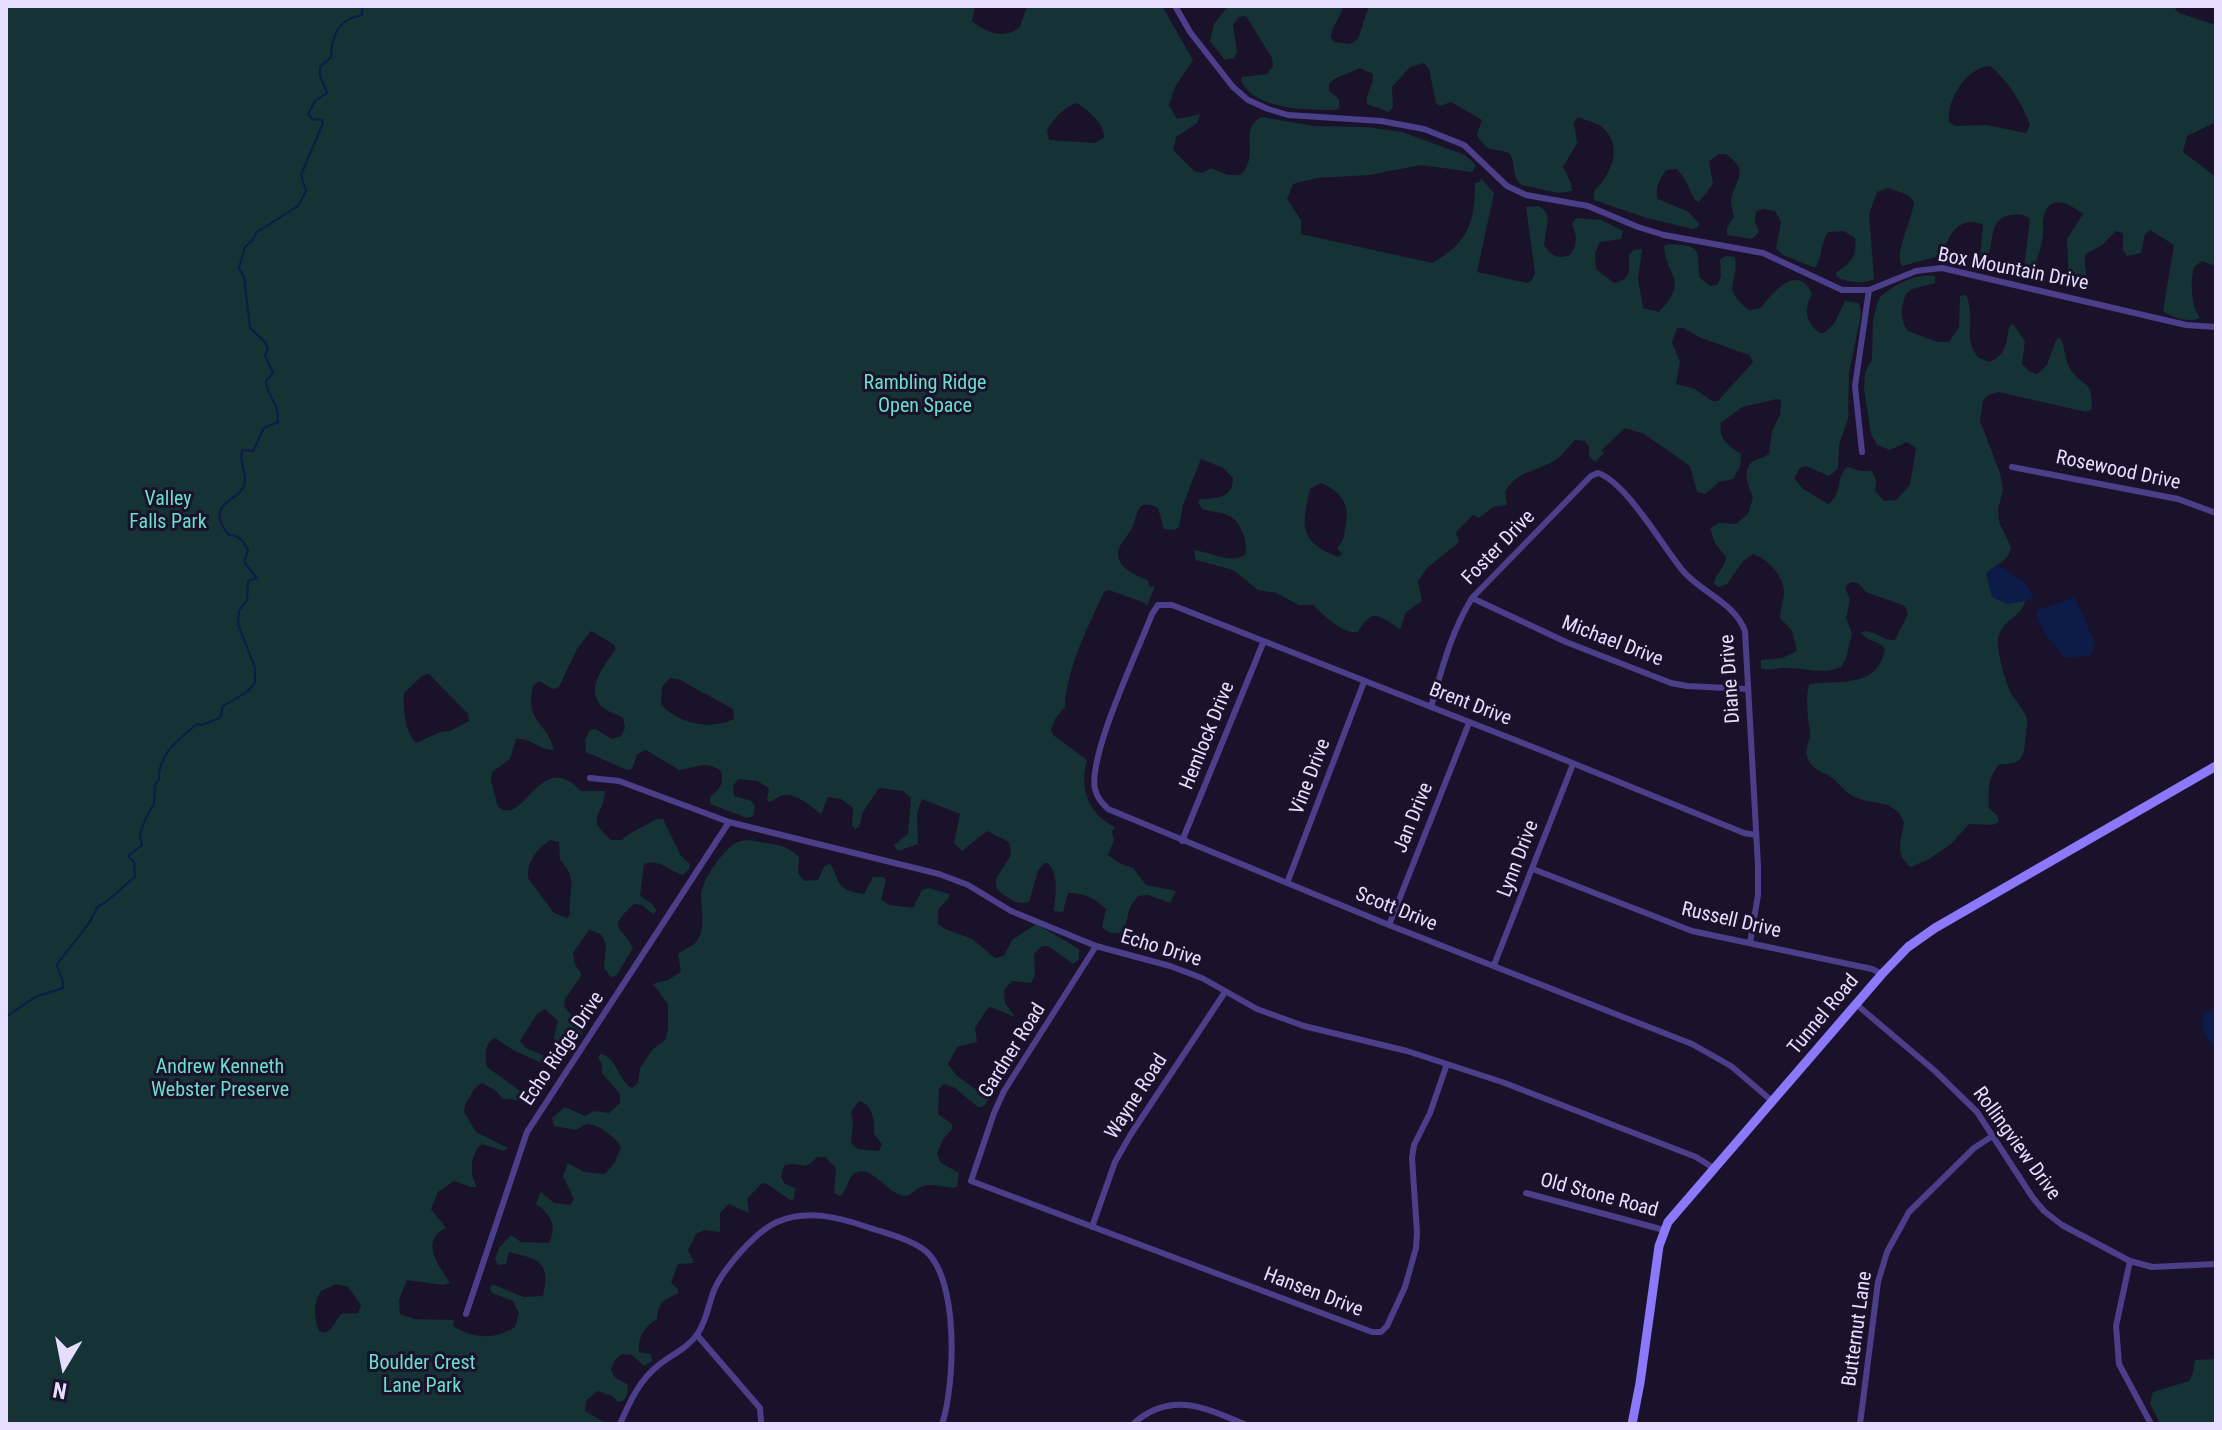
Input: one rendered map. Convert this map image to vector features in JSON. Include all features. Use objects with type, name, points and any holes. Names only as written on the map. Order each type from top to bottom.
[{"type":"main road","name":"Tunnel Road","points":[[1632,1424],[1664,1230],[1882,974],[1908,947],[1935,928],[2216,766]]},
{"type":"street","name":"Box Mountain Drive","points":[[1175,6],[1190,32],[1233,87],[1257,105],[1288,115],[1381,121],[1424,129],[1464,145],[1507,186],[1526,195],[1588,206],[1664,235],[1763,253],[1833,287],[1851,291],[1869,290],[1916,271],[1942,268],[2186,325],[2216,327]]},
{"type":"street","points":[[1862,452],[1855,386],[1869,290]]},
{"type":"street","name":"Rosewood Drive","points":[[2012,467],[2178,499],[2216,513]]},
{"type":"street","name":"Foster Drive","points":[[1431,707],[1458,621],[1472,598],[1591,476],[1598,473]]},
{"type":"street","name":"Diane Drive","points":[[1598,473],[1605,475],[1624,493],[1687,575],[1740,617],[1745,631],[1758,895],[1750,943]]},
{"type":"street","name":"Michael Drive","points":[[1472,598],[1566,642],[1671,683],[1747,689]]},
{"type":"street","name":"Brent Drive","points":[[1119,698],[1152,614],[1158,605],[1172,605],[1744,833],[1756,835]]},
{"type":"street","name":"Hemlock Drive","points":[[1182,841],[1263,643]]},
{"type":"street","name":"Vine Drive","points":[[1287,883],[1364,682]]},
{"type":"street","name":"Scott Drive","points":[[1119,698],[1096,758],[1094,787],[1098,799],[1108,809],[1704,1050],[1731,1066],[1773,1102]]},
{"type":"street","name":"Jan Drive","points":[[1389,925],[1469,723]]},
{"type":"street","name":"Lynn Drive","points":[[1494,965],[1573,764]]},
{"type":"street","name":"Echo Drive","points":[[590,778],[619,781],[729,822],[939,874],[968,885],[1011,911],[1096,946],[1202,978],[1257,1009],[1304,1026],[1447,1064],[1594,1116],[1696,1157],[1715,1169]]},
{"type":"street","name":"Echo Ridge Drive","points":[[466,1314],[527,1132],[729,822]]},
{"type":"street","name":"Russell Drive","points":[[1533,869],[1692,931],[1872,969],[1882,974]]},
{"type":"street","name":"Gardner Road","points":[[971,1181],[1004,1091],[1096,946]]},
{"type":"street","name":"Wayne Road","points":[[1092,1227],[1115,1162],[1225,992]]},
{"type":"street","name":"Rollingview Drive","points":[[1857,1005],[1956,1090],[1977,1112],[1991,1137],[2044,1211],[2062,1225],[2130,1261],[2152,1267],[2216,1264]]},
{"type":"street","name":"Hansen Drive","points":[[971,1181],[1356,1327],[1381,1332],[1394,1314],[1416,1248],[1414,1145],[1430,1113],[1447,1064]]},
{"type":"street","name":"Butternut Lane","points":[[1860,1424],[1878,1282],[1887,1252],[1909,1212],[1974,1148],[1991,1137]]},
{"type":"street","name":"Old Stone Road","points":[[1526,1193],[1664,1230]]},
{"type":"street","points":[[620,1424],[646,1378],[697,1335],[707,1316],[714,1291],[726,1270],[775,1223],[814,1215],[843,1219],[903,1240],[924,1250],[935,1261],[950,1300],[948,1384],[942,1424]]},
{"type":"street","points":[[2130,1261],[2116,1326],[2119,1364],[2151,1424]]},
{"type":"street","points":[[697,1335],[760,1408],[761,1421]]},
{"type":"street","points":[[1133,1424],[1153,1409],[1182,1404],[1203,1407],[1244,1424]]},
{"type":"green space","points":[[6,6],[975,6],[972,21],[990,32],[1002,34],[1020,27],[1027,6],[1162,6],[1193,60],[1175,87],[1169,105],[1177,119],[1200,114],[1197,123],[1176,137],[1173,150],[1194,171],[1202,173],[1211,168],[1228,175],[1241,175],[1249,159],[1251,128],[1262,117],[1315,126],[1367,127],[1402,132],[1465,155],[1476,165],[1472,172],[1421,165],[1369,175],[1317,178],[1293,184],[1287,199],[1301,220],[1301,234],[1432,263],[1454,248],[1467,230],[1473,210],[1475,183],[1480,182],[1481,178],[1494,193],[1477,272],[1527,283],[1532,280],[1535,273],[1526,207],[1539,206],[1548,219],[1544,245],[1558,257],[1570,255],[1574,247],[1576,236],[1572,224],[1576,218],[1601,220],[1623,231],[1621,239],[1600,242],[1595,253],[1596,269],[1614,283],[1625,279],[1629,272],[1629,255],[1634,250],[1642,249],[1638,279],[1643,308],[1659,312],[1673,293],[1674,279],[1664,246],[1668,244],[1688,246],[1696,251],[1700,278],[1710,286],[1717,285],[1721,277],[1720,259],[1735,257],[1733,291],[1749,310],[1761,308],[1785,283],[1800,281],[1812,294],[1807,315],[1819,333],[1824,333],[1834,324],[1845,301],[1859,303],[1861,315],[1849,373],[1848,419],[1839,445],[1838,469],[1829,476],[1806,466],[1800,468],[1794,478],[1802,488],[1828,504],[1835,496],[1847,467],[1872,471],[1876,480],[1875,491],[1884,501],[1896,500],[1910,485],[1916,448],[1907,442],[1890,450],[1877,445],[1871,434],[1864,389],[1865,372],[1872,359],[1873,320],[1879,298],[1905,281],[1920,276],[1935,276],[1935,283],[1912,289],[1906,294],[1902,313],[1908,331],[1938,342],[1949,342],[1959,327],[1960,296],[1966,295],[1971,343],[1979,358],[1990,362],[2000,355],[2005,348],[2009,327],[2013,324],[2025,341],[2022,364],[2037,374],[2047,365],[2056,340],[2060,338],[2069,366],[2091,392],[2092,409],[2086,412],[1999,392],[1988,395],[1983,401],[1980,421],[2000,473],[2003,490],[1998,509],[1999,522],[2011,547],[2005,559],[1986,574],[1989,583],[2016,602],[2025,601],[2021,610],[2003,627],[1998,644],[2009,688],[2027,720],[2025,747],[2019,760],[2000,764],[1991,779],[1989,808],[1997,815],[1999,822],[1992,825],[1969,824],[1951,844],[1911,867],[1902,857],[1900,841],[1904,823],[1900,815],[1889,806],[1849,794],[1832,778],[1813,767],[1806,753],[1810,736],[1809,684],[1855,680],[1874,671],[1885,649],[1861,632],[1895,640],[1908,614],[1905,606],[1866,592],[1858,583],[1851,582],[1845,587],[1850,600],[1846,618],[1852,634],[1841,667],[1821,671],[1768,670],[1761,668],[1761,660],[1782,658],[1797,651],[1792,631],[1780,618],[1784,592],[1778,574],[1753,554],[1743,561],[1727,584],[1718,587],[1714,583],[1726,557],[1715,543],[1710,528],[1719,523],[1736,524],[1748,514],[1753,498],[1747,481],[1748,468],[1752,462],[1769,454],[1772,431],[1780,415],[1781,400],[1777,399],[1742,407],[1721,423],[1723,438],[1741,454],[1740,467],[1733,479],[1719,482],[1705,494],[1697,492],[1690,466],[1644,434],[1625,428],[1602,450],[1604,453],[1595,462],[1589,456],[1585,441],[1575,440],[1554,461],[1515,480],[1505,491],[1507,505],[1493,507],[1479,518],[1473,515],[1456,532],[1459,542],[1427,568],[1418,581],[1422,601],[1406,612],[1400,629],[1373,616],[1358,632],[1346,630],[1313,605],[1299,605],[1276,593],[1258,590],[1233,570],[1196,560],[1194,550],[1227,558],[1246,554],[1244,537],[1236,521],[1224,514],[1202,509],[1198,502],[1223,496],[1230,490],[1233,478],[1223,468],[1201,459],[1183,505],[1179,527],[1175,530],[1164,529],[1158,508],[1141,506],[1118,553],[1125,568],[1148,580],[1150,587],[1155,586],[1147,606],[1109,590],[1104,592],[1074,663],[1065,707],[1051,730],[1053,735],[1087,760],[1084,780],[1088,799],[1098,815],[1115,827],[1108,855],[1133,868],[1146,885],[1176,891],[1170,903],[1148,895],[1138,896],[1130,907],[1124,931],[1118,933],[1102,927],[1106,909],[1084,895],[1068,893],[1063,912],[1054,911],[1055,880],[1048,863],[1044,863],[1038,871],[1029,902],[1016,902],[1001,893],[996,883],[1011,854],[1009,842],[987,831],[962,851],[954,843],[960,814],[922,799],[917,813],[918,844],[898,851],[894,845],[908,834],[911,798],[903,791],[879,788],[863,812],[859,827],[855,829],[852,825],[853,808],[841,799],[828,797],[821,814],[803,800],[792,796],[780,796],[769,802],[769,788],[757,781],[738,779],[733,786],[734,796],[751,801],[755,806],[753,816],[747,818],[710,804],[710,797],[721,783],[721,771],[716,768],[700,766],[679,770],[646,750],[637,754],[632,769],[627,770],[586,752],[585,740],[590,730],[595,729],[612,739],[621,736],[625,728],[623,718],[605,709],[595,695],[597,679],[615,645],[591,631],[577,649],[559,687],[553,689],[539,681],[533,686],[531,698],[534,715],[554,750],[516,739],[510,759],[492,772],[491,781],[498,807],[508,811],[516,807],[543,782],[554,778],[566,780],[581,791],[605,791],[597,821],[611,840],[622,840],[656,819],[663,819],[690,868],[683,875],[659,864],[644,864],[640,896],[657,911],[653,914],[642,905],[634,904],[620,918],[618,927],[633,948],[616,976],[611,977],[604,968],[606,944],[601,934],[589,930],[573,953],[581,976],[565,999],[564,1006],[570,1014],[586,1020],[583,1032],[568,1055],[558,1055],[553,1042],[558,1021],[545,1009],[537,1014],[520,1041],[526,1048],[556,1061],[559,1067],[552,1068],[495,1038],[487,1046],[487,1067],[531,1099],[503,1099],[482,1083],[474,1089],[464,1112],[476,1132],[508,1148],[504,1151],[482,1144],[472,1164],[477,1187],[454,1181],[438,1192],[431,1209],[446,1228],[438,1233],[432,1246],[450,1283],[443,1285],[407,1280],[399,1300],[400,1314],[414,1319],[454,1320],[453,1326],[461,1330],[492,1336],[515,1327],[519,1313],[513,1301],[492,1293],[492,1284],[524,1297],[543,1296],[545,1276],[540,1264],[509,1252],[506,1264],[498,1265],[495,1259],[499,1248],[511,1235],[521,1242],[549,1243],[553,1226],[536,1204],[541,1192],[554,1203],[570,1205],[574,1199],[563,1176],[568,1163],[584,1172],[605,1174],[615,1162],[621,1147],[597,1126],[586,1124],[576,1130],[554,1126],[552,1118],[565,1107],[585,1116],[594,1111],[609,1113],[620,1103],[620,1094],[602,1073],[598,1057],[601,1054],[611,1060],[627,1085],[632,1088],[638,1083],[640,1068],[652,1050],[666,1039],[668,1029],[668,1004],[653,984],[681,972],[678,954],[696,942],[702,928],[701,896],[704,883],[724,853],[740,841],[749,840],[790,850],[799,857],[798,873],[804,881],[818,880],[824,867],[830,863],[843,888],[855,892],[864,894],[873,877],[883,877],[886,880],[881,900],[890,905],[913,908],[922,890],[929,888],[949,894],[938,909],[938,924],[972,939],[995,958],[1004,956],[1012,940],[1036,924],[1079,949],[1079,959],[1073,964],[1048,946],[1042,946],[1034,954],[1035,975],[1031,983],[1012,981],[1004,990],[1005,1003],[1015,1017],[991,1007],[987,1009],[975,1028],[977,1042],[957,1047],[948,1064],[956,1075],[989,1099],[983,1107],[978,1107],[955,1088],[944,1084],[939,1089],[938,1114],[952,1124],[952,1129],[943,1139],[937,1154],[941,1163],[959,1173],[957,1187],[926,1185],[904,1196],[863,1171],[852,1176],[840,1196],[834,1193],[836,1168],[825,1157],[817,1157],[808,1165],[784,1166],[781,1177],[785,1184],[795,1188],[794,1199],[790,1200],[762,1183],[747,1199],[749,1213],[729,1204],[720,1213],[720,1232],[704,1230],[696,1234],[688,1250],[694,1263],[678,1264],[671,1283],[678,1293],[663,1302],[657,1319],[641,1337],[639,1352],[651,1354],[652,1361],[644,1366],[632,1355],[621,1354],[611,1370],[615,1378],[627,1384],[625,1398],[618,1402],[612,1396],[597,1391],[586,1401],[585,1411],[607,1424],[6,1424]],"holes":[[[1077,103],[1086,110],[1099,123],[1104,138],[1095,143],[1049,140],[1047,130],[1068,107]],[[1677,328],[1749,355],[1753,362],[1718,401],[1712,401],[1695,389],[1676,384],[1680,362],[1672,342]],[[1321,483],[1333,490],[1345,504],[1347,517],[1344,537],[1337,548],[1342,554],[1338,557],[1309,538],[1305,522],[1310,489]],[[429,674],[468,714],[469,721],[416,743],[407,727],[404,693],[423,675]],[[670,678],[680,680],[733,709],[734,719],[725,723],[694,723],[676,716],[661,704],[662,687]],[[550,840],[559,842],[560,860],[571,879],[570,914],[567,918],[554,913],[528,878],[531,861]],[[859,1101],[864,1103],[872,1114],[874,1134],[882,1144],[879,1151],[858,1149],[851,1143],[851,1112]],[[336,1284],[348,1287],[361,1305],[358,1313],[341,1314],[331,1329],[324,1333],[319,1331],[316,1321],[321,1291]]]},
{"type":"green space","points":[[1228,6],[1343,6],[1331,38],[1334,42],[1350,44],[1358,39],[1369,6],[2173,6],[2179,13],[2216,25],[2216,122],[2187,136],[2183,152],[2216,177],[2216,266],[2202,261],[2194,267],[2192,293],[2200,318],[2176,318],[2163,311],[2174,245],[2150,230],[2145,234],[2141,253],[2127,256],[2123,250],[2123,233],[2116,231],[2102,245],[2086,254],[2085,284],[2082,288],[2074,289],[2069,282],[2067,239],[2083,214],[2067,204],[2056,202],[2051,204],[2044,216],[2042,243],[2031,276],[2023,275],[2030,219],[2019,215],[2003,217],[1998,221],[1985,263],[1980,259],[1983,225],[1968,222],[1951,234],[1943,255],[1902,266],[1900,253],[1914,202],[1908,195],[1888,188],[1877,192],[1869,214],[1874,279],[1849,281],[1836,276],[1850,262],[1855,250],[1855,238],[1844,231],[1828,232],[1815,268],[1776,249],[1781,222],[1775,211],[1756,211],[1755,221],[1759,232],[1752,239],[1727,235],[1727,228],[1734,216],[1732,194],[1740,172],[1726,154],[1719,154],[1709,161],[1713,184],[1699,202],[1677,169],[1666,170],[1658,184],[1658,199],[1689,212],[1699,224],[1697,228],[1647,218],[1594,200],[1594,191],[1610,169],[1614,151],[1609,135],[1597,124],[1578,117],[1574,123],[1577,143],[1563,167],[1572,191],[1558,193],[1521,185],[1509,153],[1487,147],[1477,135],[1482,120],[1451,102],[1440,106],[1436,103],[1429,69],[1424,63],[1410,67],[1392,87],[1393,107],[1389,112],[1367,104],[1373,74],[1360,68],[1329,84],[1329,91],[1339,99],[1339,108],[1335,110],[1283,106],[1258,98],[1241,81],[1242,77],[1267,74],[1273,66],[1272,58],[1246,16],[1239,17],[1233,25],[1237,52],[1234,58],[1225,60],[1210,41],[1214,24]],"holes":[[[1990,66],[2023,109],[2030,125],[2026,133],[1986,125],[1955,126],[1949,122],[1951,104],[1966,78]]]},
{"type":"green space","points":[[2216,1359],[2216,1424],[2160,1424],[2150,1403],[2153,1392],[2189,1381],[2195,1360]]},
{"type":"water","points":[[1996,565],[2025,582],[2034,599],[2007,604],[1992,597],[1986,574]]},
{"type":"water","points":[[2075,597],[2094,641],[2094,651],[2088,656],[2065,658],[2044,631],[2036,611]]},
{"type":"water","points":[[2206,1011],[2216,1012],[2216,1049],[2204,1031],[2202,1021]]},
{"type":"waterway","points":[[6,1017],[35,997],[63,988],[58,963],[98,906],[135,877],[134,862],[128,856],[142,845],[140,834],[154,805],[155,785],[162,762],[171,748],[197,724],[220,718],[223,706],[247,692],[255,683],[255,668],[238,624],[239,611],[247,600],[248,581],[257,578],[244,562],[248,550],[245,544],[238,537],[229,535],[219,515],[245,482],[242,450],[253,451],[264,428],[278,422],[278,415],[266,381],[273,373],[265,355],[268,349],[250,328],[244,277],[239,268],[245,247],[257,232],[298,206],[306,191],[301,175],[323,123],[308,114],[315,101],[327,93],[320,67],[331,57],[338,29],[347,20],[362,15],[362,6]]},
{"type":"park label","name":"Rambling Ridge Open Space","points":[[925,396]]},
{"type":"park label","name":"Valley Falls Park","points":[[168,512]]},
{"type":"park label","name":"Andrew Kenneth Webster Preserve","points":[[220,1080]]},
{"type":"park label","name":"Boulder Crest Lane Park","points":[[422,1376]]}]
